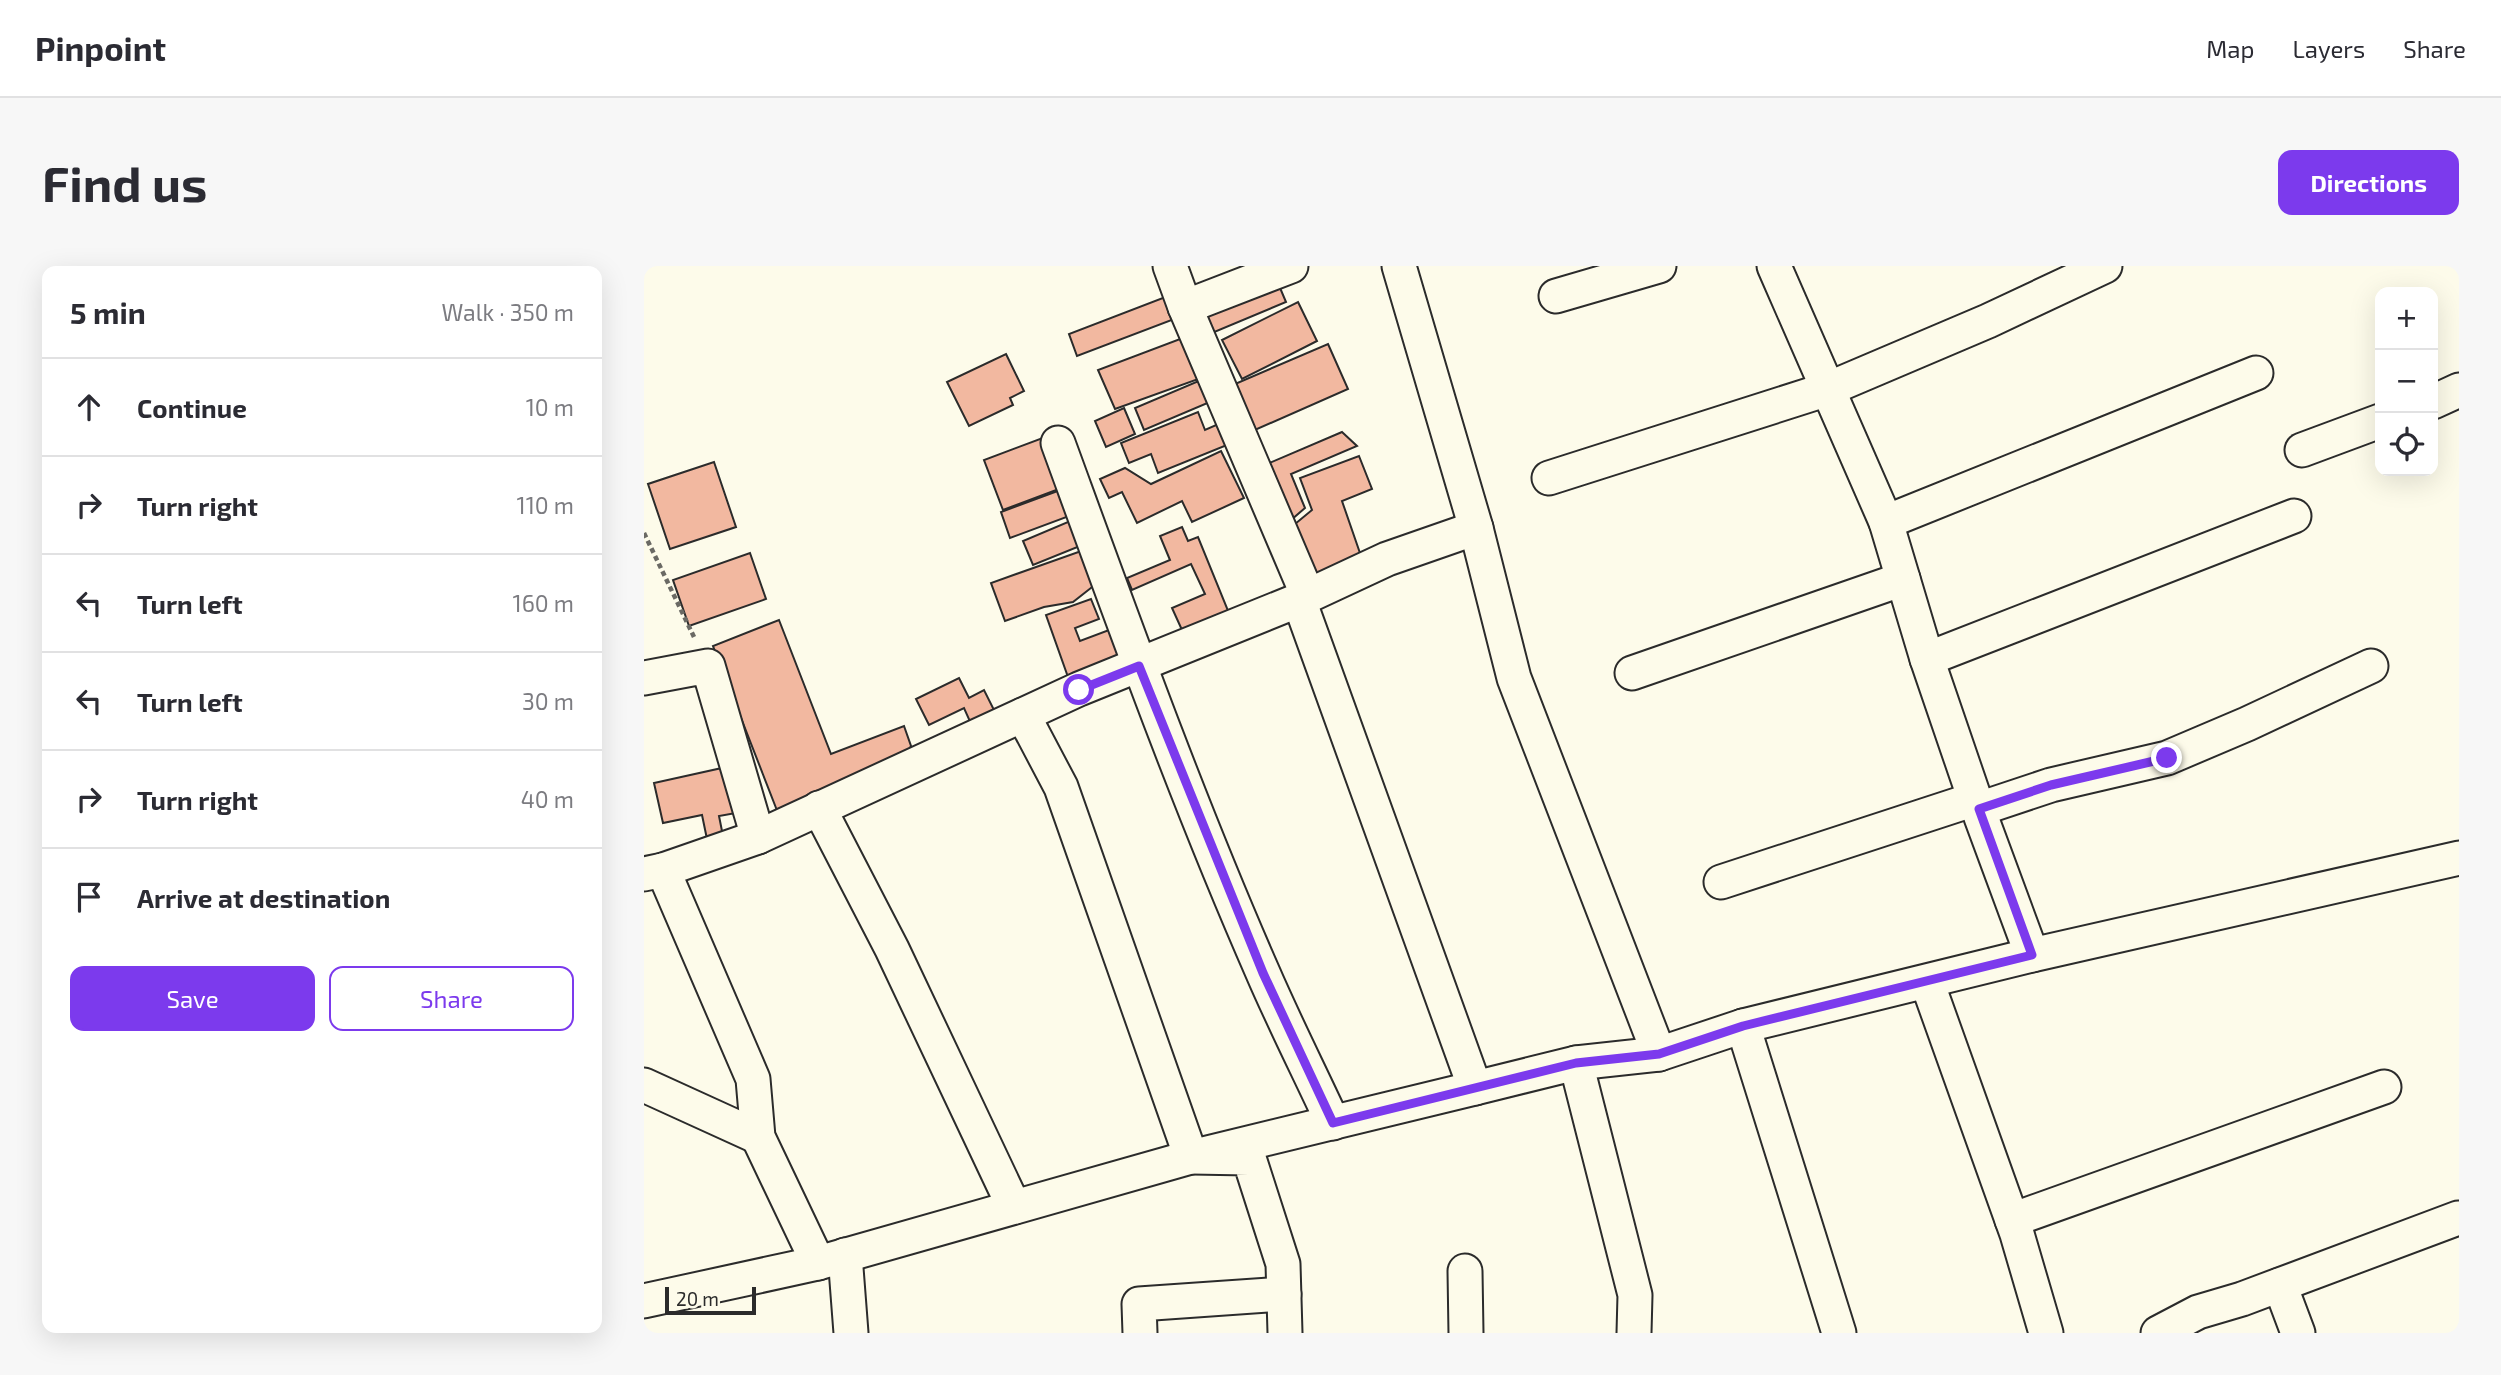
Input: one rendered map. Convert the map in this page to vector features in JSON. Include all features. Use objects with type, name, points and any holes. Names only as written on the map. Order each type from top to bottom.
[{"type":"street","points":[[1170,266],[1303,598],[1475,1088]]},
{"type":"street","points":[[1185,307],[1292,266]]},
{"type":"street","points":[[1399,266],[1476,528],[1514,678],[1659,1054]]},
{"type":"street","points":[[1556,296],[1659,266]]},
{"type":"street","points":[[1774,266],[1886,522],[1927,659],[2032,955]]},
{"type":"street","points":[[1549,478],[1828,389],[1988,321],[2105,266]]},
{"type":"street","points":[[1886,522],[2256,373]]},
{"type":"street","points":[[2438,400],[2459,390]]},
{"type":"street","points":[[2302,450],[2375,423]]},
{"type":"street","points":[[1058,443],[1139,666],[1263,973],[1333,1123]]},
{"type":"street","points":[[1927,659],[2294,516]]},
{"type":"street","points":[[851,1333],[831,1259],[758,1137],[753,1079],[654,872],[758,837],[1023,715],[1303,598],[1387,559],[1476,528]]},
{"type":"street","points":[[1632,673],[1903,579]]},
{"type":"street","points":[[644,678],[708,666],[758,837]]},
{"type":"street","points":[[1721,882],[1977,804],[2167,758],[2371,666]]},
{"type":"street","points":[[1023,715],[1061,787],[1191,1157]]},
{"type":"street","points":[[819,808],[892,949],[1014,1207]]},
{"type":"street","points":[[644,1301],[831,1259],[1191,1157],[1576,1063],[1659,1054],[1743,1026],[2032,955],[2459,858]]},
{"type":"street","points":[[1927,982],[2012,1220],[2046,1333]]},
{"type":"street","points":[[1743,1026],[1839,1333]]},
{"type":"street","points":[[1576,1063],[1635,1295],[1634,1333]]},
{"type":"street","points":[[644,1086],[758,1137]]},
{"type":"street","points":[[2012,1220],[2384,1087]]},
{"type":"street","points":[[1191,1157],[1249,1158],[1283,1264],[1285,1333]]},
{"type":"street","points":[[2158,1333],[2198,1312],[2280,1285],[2458,1218]]},
{"type":"street","points":[[1465,1271],[1466,1333]]},
{"type":"street","points":[[2280,1285],[2298,1333]]},
{"type":"street","points":[[1140,1333],[1139,1304],[1284,1294]]},
{"type":"path","points":[[644,533],[708,666]]},
{"type":"building","points":[[1275,276],[1286,302],[1212,333],[1201,307]]},
{"type":"building","points":[[1168,296],[1177,318],[1077,356],[1069,334]]},
{"type":"building","points":[[1298,302],[1317,341],[1242,379],[1222,340]]},
{"type":"building","points":[[1188,336],[1204,377],[1115,409],[1098,370]]},
{"type":"building","points":[[1328,344],[1348,389],[1248,433],[1228,387]]},
{"type":"building","points":[[1006,354],[1024,391],[1010,398],[1013,405],[969,426],[947,382]]},
{"type":"building","points":[[1208,377],[1217,399],[1144,430],[1135,408]]},
{"type":"building","points":[[1124,408],[1135,434],[1106,447],[1095,421]]},
{"type":"building","points":[[1198,412],[1205,430],[1223,422],[1232,443],[1158,473],[1151,454],[1129,463],[1121,443]]},
{"type":"building","points":[[1342,432],[1357,446],[1291,474],[1305,508],[1291,520],[1267,464]]},
{"type":"building","points":[[1048,436],[1067,486],[1003,510],[984,460]]},
{"type":"building","points":[[1221,451],[1244,498],[1192,522],[1182,501],[1137,523],[1122,492],[1109,498],[1100,479],[1125,468],[1151,484]]},
{"type":"building","points":[[1359,456],[1372,489],[1342,501],[1361,556],[1317,582],[1295,524],[1312,510],[1300,478]]},
{"type":"building","points":[[714,462],[736,527],[670,549],[648,484]]},
{"type":"building","points":[[1063,489],[1072,515],[1010,538],[1001,512]]},
{"type":"building","points":[[1075,519],[1085,544],[1033,565],[1023,541]]},
{"type":"building","points":[[1182,527],[1188,541],[1198,537],[1231,618],[1182,630],[1172,608],[1205,594],[1191,564],[1132,590],[1127,578],[1170,560],[1160,536]]},
{"type":"building","points":[[1084,550],[1096,584],[1073,602],[1044,607],[1005,621],[991,583]]},
{"type":"building","points":[[750,553],[766,599],[689,626],[673,580]]},
{"type":"building","points":[[1091,599],[1099,619],[1075,628],[1080,641],[1109,630],[1120,659],[1068,677],[1046,615]]},
{"type":"building","points":[[779,620],[831,754],[904,726],[911,746],[901,765],[778,813],[713,646]]},
{"type":"building","points":[[959,678],[969,698],[984,690],[996,714],[972,726],[964,708],[929,725],[916,699]]},
{"type":"building","points":[[731,766],[747,811],[719,816],[723,836],[707,839],[702,815],[663,823],[654,783]]},
{"type":"route","points":[[1079,690],[1139,666],[1263,973],[1333,1123],[1576,1063],[1659,1054],[1743,1026],[2032,955],[1979,809],[2051,785],[2167,758]]}]
